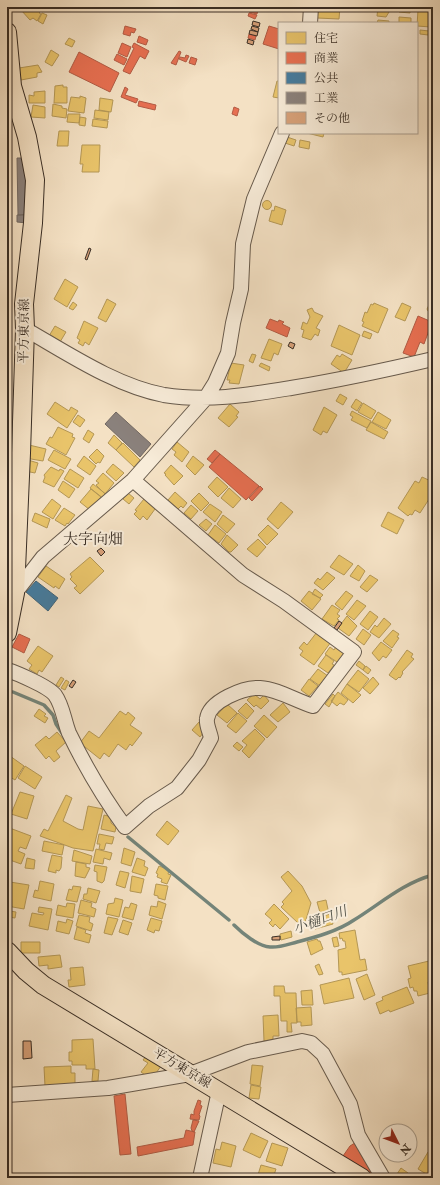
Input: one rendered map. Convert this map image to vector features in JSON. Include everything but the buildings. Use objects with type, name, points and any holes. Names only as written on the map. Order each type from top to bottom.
[{"type":"main road","name":"平方東京線","points":[[7,32],[12,86],[27,137],[35,180],[33,223],[24,304],[25,329],[14,593],[7,633]]},
{"type":"main road","name":"平方東京線","points":[[7,951],[26,972],[43,985],[362,1178]]},
{"type":"street","points":[[310,22],[311,7]]},
{"type":"street","points":[[14,593],[43,558],[133,480],[205,399],[215,383],[228,353],[241,289],[243,244],[254,199],[282,134]]},
{"type":"street","points":[[25,329],[124,383],[163,395],[205,399],[250,395],[360,376],[433,359]]},
{"type":"street","points":[[7,670],[22,675],[55,694],[68,730],[91,776],[106,801],[125,827],[149,806],[177,788],[199,760],[211,738],[207,719],[211,709],[220,701],[243,689],[261,688],[313,706],[354,652],[284,601],[243,575],[133,480]]},
{"type":"street","points":[[7,1095],[108,1088],[190,1074],[248,1052],[302,1041],[311,1043],[323,1054],[350,1104],[358,1135],[383,1178]]},
{"type":"street","points":[[200,1178],[219,1091]]},
{"type":"waterway","name":"小樋口川","points":[[13,692],[44,705],[53,715],[56,724],[64,736]]},
{"type":"waterway","name":"小樋口川","points":[[128,837],[229,920]]},
{"type":"waterway","name":"小樋口川","points":[[234,925],[246,936],[265,946],[284,946],[319,936],[341,927],[392,894],[412,883],[433,875]]},
{"type":"district","name":"大字向畑","points":[[93,539]]}]
